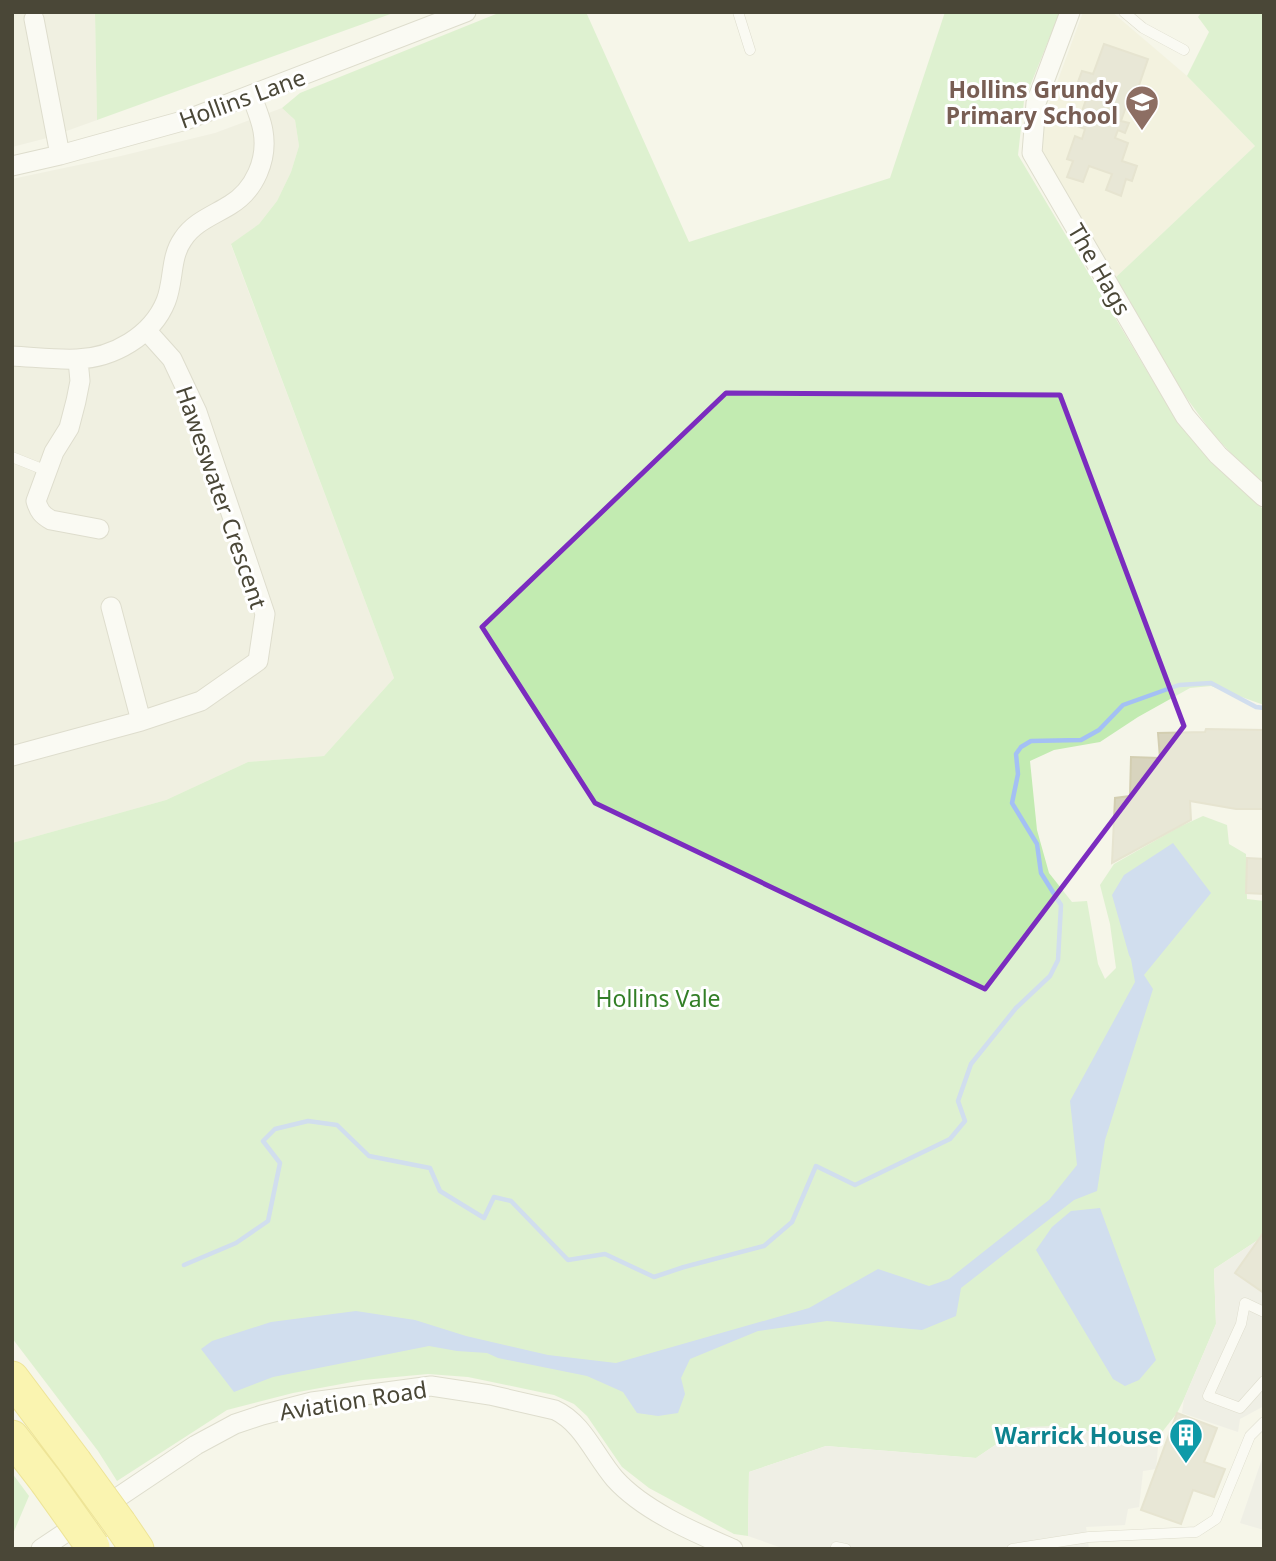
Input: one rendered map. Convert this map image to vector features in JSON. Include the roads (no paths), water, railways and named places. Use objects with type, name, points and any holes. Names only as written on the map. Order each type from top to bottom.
[{"type":"highway","points":[[12,1378],[129,1536]]},
{"type":"highway","points":[[12,1437],[93,1548]]},
{"type":"street","name":"Hollins Lane","points":[[12,166],[186,120],[466,12]]},
{"type":"street","name":"The Hags","points":[[1070,12],[1036,103],[1032,153],[1185,416],[1218,454],[1264,496]]},
{"type":"street","points":[[34,19],[60,155]]},
{"type":"street","points":[[12,356],[78,360],[125,346],[146,330],[165,304],[182,239],[203,220],[232,204],[246,192],[257,177],[263,157],[264,132],[251,95]]},
{"type":"street","name":"Haweswater Crescent","points":[[12,756],[141,721],[201,701],[258,661],[265,614],[197,412],[172,359],[146,330]]},
{"type":"street","points":[[78,360],[79,381],[69,428],[54,452],[36,502],[43,516],[51,520],[99,529]]},
{"type":"street","points":[[111,607],[141,721]]},
{"type":"street","name":"Aviation Road","points":[[41,1549],[195,1445],[235,1424],[312,1402],[431,1386],[490,1395],[564,1414],[617,1480],[635,1496],[663,1515],[733,1549]]},
{"type":"lane","points":[[738,12],[750,50]]},
{"type":"lane","points":[[1124,12],[1143,28],[1184,50]]},
{"type":"lane","points":[[12,457],[47,471]]},
{"type":"lane","points":[[1264,1312],[1245,1303],[1241,1324],[1208,1396],[1240,1408],[1264,1381]]},
{"type":"lane","points":[[1012,1549],[1088,1537],[1196,1531],[1216,1520],[1250,1436],[1264,1422]]},
{"type":"water","points":[[1173,843],[1211,893],[1144,975],[1153,989],[1105,1140],[1097,1191],[1074,1200],[961,1288],[956,1316],[922,1330],[827,1321],[758,1331],[690,1359],[681,1378],[685,1394],[678,1413],[658,1416],[637,1413],[623,1392],[587,1376],[498,1358],[487,1353],[429,1346],[273,1377],[234,1392],[201,1349],[212,1341],[271,1322],[356,1311],[415,1320],[466,1336],[548,1355],[616,1363],[809,1308],[878,1269],[929,1286],[949,1279],[1049,1200],[1077,1165],[1070,1101],[1135,982],[1112,895],[1124,875]]},
{"type":"water","points":[[1100,1208],[1156,1360],[1139,1380],[1125,1386],[1113,1379],[1036,1250],[1052,1227],[1071,1211]]},
{"type":"waterway","points":[[184,1265],[236,1243],[268,1221],[280,1163],[263,1141],[275,1129],[308,1121],[337,1125],[369,1156],[430,1168],[440,1191],[484,1218],[494,1197],[511,1201],[568,1260],[605,1254],[654,1277],[764,1246],[792,1222],[816,1166],[855,1185],[950,1139],[965,1121],[958,1101],[971,1064],[1016,1008],[1050,976],[1058,960],[1061,905],[1041,873],[1037,844],[1012,803],[1018,774],[1016,754],[1021,747],[1031,741],[1081,740],[1099,730],[1123,705],[1179,685],[1211,683],[1256,707],[1264,708]]},
{"type":"place","name":"Hollins Grundy Primary School","points":[[1142,132]]},
{"type":"place","name":"Warrick House","points":[[1186,1465]]},
{"type":"park label","name":"Hollins Vale","points":[[658,998]]}]
